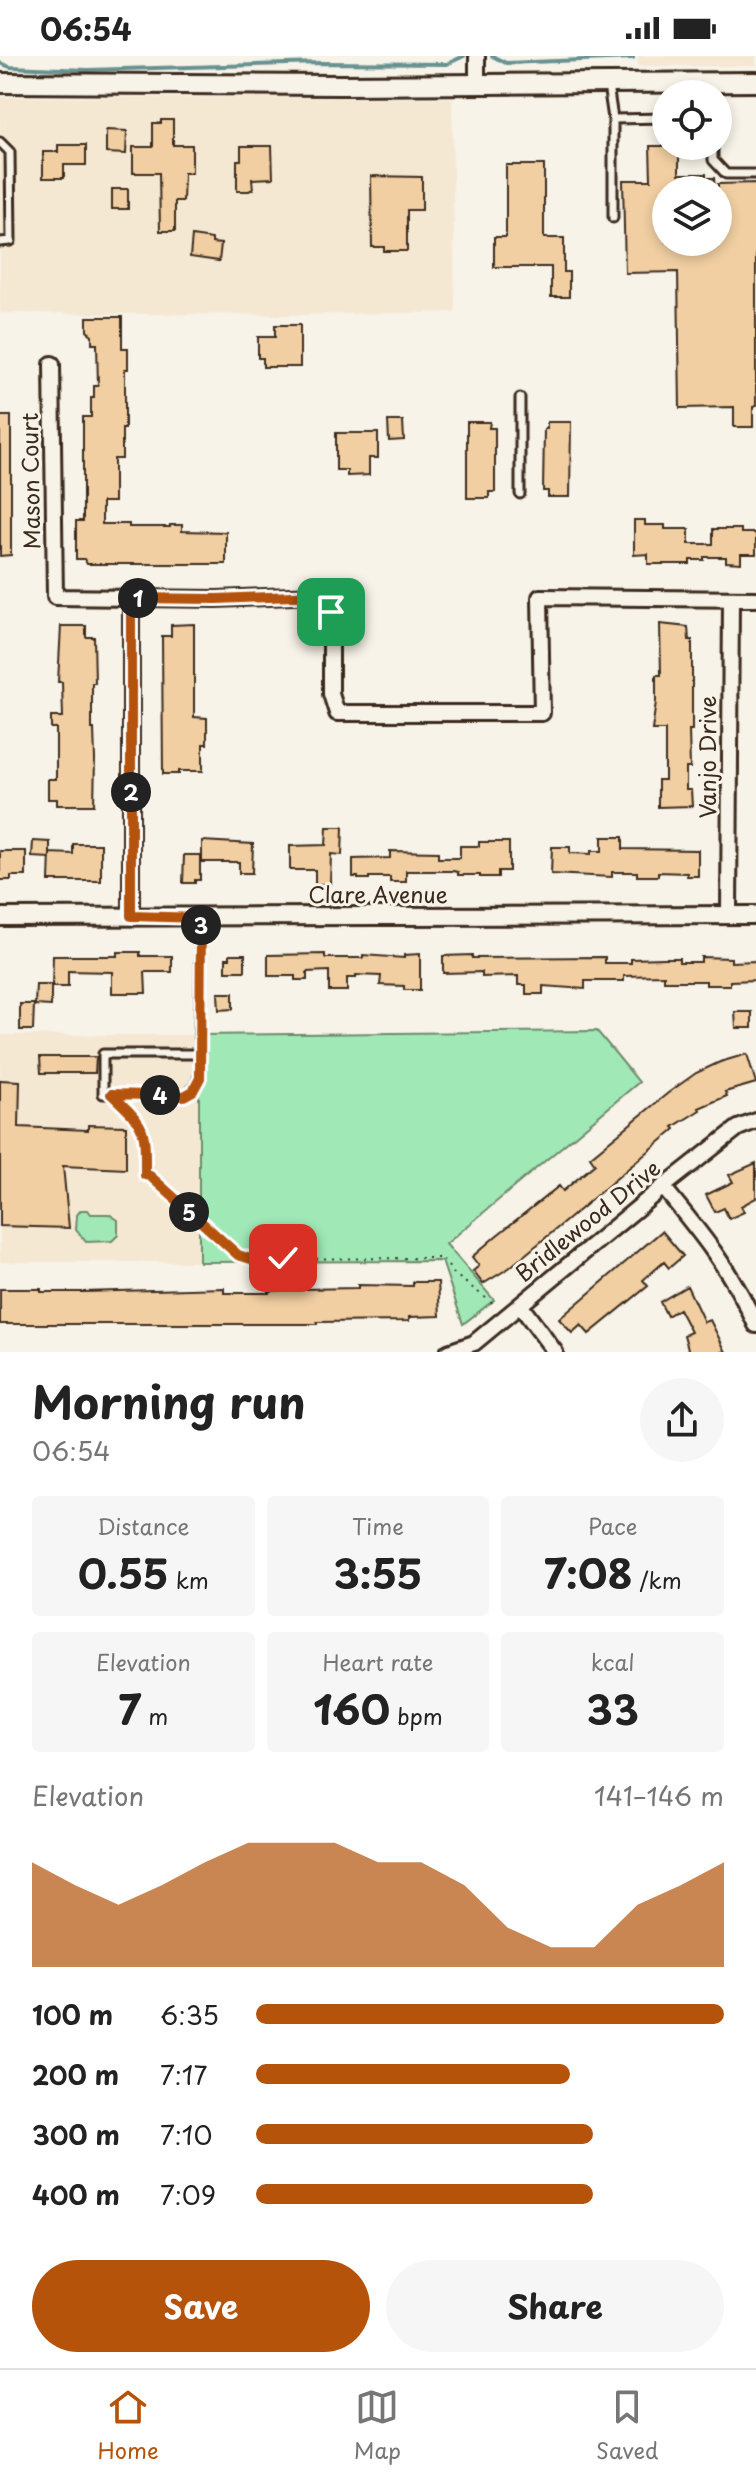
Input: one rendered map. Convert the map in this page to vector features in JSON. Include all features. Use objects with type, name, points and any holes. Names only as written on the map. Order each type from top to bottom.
[{"type":"main road","points":[[732,85],[756,82]]},
{"type":"main road","points":[[0,83],[652,85]]},
{"type":"street","points":[[477,56],[477,83]]},
{"type":"street","name":"Mason Court","points":[[52,364],[55,597],[131,598]]},
{"type":"street","points":[[131,916],[131,598],[317,595],[331,612],[331,694],[337,713],[542,713],[540,597],[756,599]]},
{"type":"street","name":"Vanjo Drive","points":[[729,915],[731,599]]},
{"type":"street","name":"Clare Avenue","points":[[0,917],[756,915]]},
{"type":"street","name":"Bridlewood Drive","points":[[448,1352],[474,1343],[663,1187],[738,1128],[756,1121]]},
{"type":"street","points":[[663,1187],[716,1253],[756,1325]]},
{"type":"street","points":[[520,1305],[555,1352]]},
{"type":"lane","points":[[608,83],[613,119],[613,218]]},
{"type":"lane","points":[[613,119],[652,118]]},
{"type":"lane","points":[[0,142],[10,152],[11,241],[0,242]]},
{"type":"lane","points":[[713,160],[726,174],[756,174]]},
{"type":"lane","points":[[520,398],[520,494]]},
{"type":"lane","points":[[200,1054],[103,1054],[103,1094],[184,1096],[193,1091],[200,1078],[201,918]]},
{"type":"path","points":[[111,1094],[145,1131],[145,1175],[150,1176],[238,1255],[251,1259],[442,1258],[454,1274],[494,1304]]},
{"type":"shaded area","points":[[638,56],[756,56],[756,66],[638,66]]},
{"type":"shaded area","points":[[0,97],[452,98],[455,312],[296,315],[0,313]]},
{"type":"shaded area","points":[[0,1035],[199,1035],[199,1262],[0,1262]]},
{"type":"green space","points":[[597,1031],[639,1082],[446,1244],[494,1300],[463,1324],[442,1261],[199,1262],[199,1035]]},
{"type":"green space","points":[[81,1210],[88,1210],[91,1214],[109,1214],[118,1220],[118,1235],[112,1241],[86,1242],[76,1230],[77,1215]]},
{"type":"building","points":[[161,120],[173,120],[173,145],[192,145],[192,173],[184,173],[183,201],[175,201],[175,231],[160,231],[159,173],[133,173],[133,147],[153,147],[153,123],[161,123]]},
{"type":"building","points":[[106,130],[127,131],[126,154],[106,153]]},
{"type":"building","points":[[58,145],[86,145],[86,165],[64,165],[64,178],[43,178],[43,152],[58,152]]},
{"type":"building","points":[[241,146],[272,146],[273,178],[252,179],[253,189],[249,191],[237,191],[237,160],[241,160]]},
{"type":"building","points":[[650,146],[652,160],[679,160],[679,174],[706,174],[652,176],[652,256],[732,256],[732,184],[756,183],[756,406],[753,407],[753,427],[734,427],[734,407],[680,408],[678,272],[625,273],[623,180],[651,180]]},
{"type":"building","points":[[506,165],[544,165],[544,238],[564,238],[564,272],[569,272],[569,297],[551,297],[551,267],[494,267],[494,237],[506,237]]},
{"type":"building","points":[[371,176],[422,177],[422,210],[407,210],[407,251],[384,251],[384,247],[372,247]]},
{"type":"building","points":[[112,189],[128,189],[128,209],[112,209]]},
{"type":"building","points":[[192,236],[212,239],[212,243],[221,244],[219,261],[190,257]]},
{"type":"building","points":[[87,317],[122,317],[122,348],[128,348],[122,459],[114,459],[114,502],[102,502],[102,524],[129,524],[129,527],[182,525],[182,531],[226,532],[226,564],[87,564],[84,559],[76,559],[76,521],[83,521],[83,417],[91,417],[91,398],[94,398],[94,386],[98,386],[97,344],[92,344],[92,335],[87,331]]},
{"type":"building","points":[[275,325],[300,325],[300,367],[263,367],[263,358],[258,358],[258,337],[275,337]]},
{"type":"building","points":[[0,416],[11,416],[11,555],[0,556]]},
{"type":"building","points":[[388,421],[403,421],[404,440],[389,441]]},
{"type":"building","points":[[467,422],[490,422],[489,428],[495,428],[495,492],[489,492],[489,498],[467,498]]},
{"type":"building","points":[[547,422],[571,422],[570,497],[548,497],[548,491],[543,491],[544,429],[547,429]]},
{"type":"building","points":[[336,433],[378,433],[378,458],[369,458],[369,475],[347,476],[347,470],[336,470]]},
{"type":"building","points":[[634,520],[645,520],[645,525],[665,525],[665,529],[689,529],[689,544],[713,544],[713,529],[741,529],[741,533],[756,533],[756,554],[741,554],[741,563],[726,562],[726,557],[704,557],[704,560],[690,560],[690,564],[648,564],[648,554],[634,555]]},
{"type":"building","points":[[194,624],[194,717],[207,718],[203,771],[163,774],[162,636],[171,636],[171,625]]},
{"type":"building","points":[[660,624],[688,627],[689,640],[692,640],[692,730],[689,730],[690,768],[686,768],[686,790],[691,790],[692,806],[658,807],[658,780],[665,780],[665,730],[652,730],[656,675],[661,675]]},
{"type":"building","points":[[61,626],[86,626],[86,637],[94,637],[94,805],[57,805],[57,799],[48,799],[48,779],[56,779],[56,728],[51,728],[51,717],[63,717],[62,682],[58,682]]},
{"type":"building","points":[[327,827],[343,827],[342,855],[331,854],[330,884],[315,884],[315,870],[290,870],[290,846],[326,845]]},
{"type":"building","points":[[602,837],[623,837],[623,849],[698,850],[698,876],[658,872],[658,876],[637,876],[637,872],[612,872],[612,877],[551,874],[552,847],[570,847],[570,853],[591,854],[591,851],[602,851]]},
{"type":"building","points":[[33,841],[50,842],[50,858],[32,857]]},
{"type":"building","points":[[202,841],[253,844],[252,873],[239,873],[239,862],[202,862]]},
{"type":"building","points":[[479,842],[509,842],[509,871],[498,871],[498,877],[480,877],[458,875],[453,871],[406,871],[406,882],[390,882],[390,877],[353,877],[353,859],[390,858],[390,851],[438,852],[438,858],[460,858],[460,846],[479,846]]},
{"type":"building","points":[[73,844],[101,844],[101,881],[49,881],[50,853],[73,854]]},
{"type":"building","points":[[0,851],[26,851],[26,876],[0,880]]},
{"type":"building","points":[[184,855],[200,855],[200,880],[195,880],[195,883],[183,883]]},
{"type":"building","points":[[117,952],[172,956],[172,972],[145,972],[146,993],[112,993],[112,972],[68,971],[68,987],[52,987],[53,956],[117,956]]},
{"type":"building","points":[[230,954],[245,954],[245,971],[226,971],[226,958],[230,958]]},
{"type":"building","points":[[325,954],[325,958],[363,958],[363,955],[404,958],[404,955],[420,954],[420,990],[380,985],[381,976],[356,975],[356,978],[347,978],[347,991],[329,991],[329,971],[307,972],[307,980],[295,980],[295,976],[268,976],[268,955]]},
{"type":"building","points":[[472,955],[472,958],[605,957],[605,963],[631,963],[631,959],[679,958],[679,962],[701,962],[701,957],[731,958],[731,962],[756,961],[756,980],[706,985],[706,981],[664,981],[664,975],[624,976],[624,981],[585,981],[585,989],[543,986],[543,994],[526,994],[526,985],[518,985],[518,976],[482,977],[482,972],[443,973],[443,956]]},
{"type":"building","points":[[36,985],[51,985],[51,1006],[35,1005]]},
{"type":"building","points":[[218,993],[233,993],[233,1009],[219,1010]]},
{"type":"building","points":[[20,1004],[34,1004],[33,1030],[20,1030]]},
{"type":"building","points":[[735,1012],[752,1012],[752,1028],[736,1028]]},
{"type":"building","points":[[747,1054],[756,1083],[725,1092],[727,1096],[699,1108],[673,1127],[675,1129],[566,1221],[509,1268],[483,1284],[473,1271],[479,1266],[472,1257],[496,1236],[559,1186],[563,1191],[595,1164],[590,1157],[668,1093],[696,1073]]},
{"type":"building","points":[[40,1057],[96,1057],[95,1073],[41,1073]]},
{"type":"building","points":[[0,1080],[20,1081],[19,1127],[88,1130],[88,1125],[126,1126],[126,1169],[63,1166],[69,1228],[0,1226]]},
{"type":"building","points":[[756,1163],[756,1198],[741,1206],[744,1212],[729,1219],[724,1208],[715,1212],[706,1195],[733,1182],[729,1175]]},
{"type":"building","points":[[662,1231],[683,1256],[669,1268],[664,1262],[643,1280],[648,1286],[589,1334],[581,1325],[572,1333],[559,1319]]},
{"type":"building","points":[[413,1282],[438,1282],[440,1316],[409,1317],[409,1321],[317,1324],[0,1324],[0,1289],[83,1292],[224,1288],[224,1293],[269,1293],[358,1288],[358,1285],[413,1286]]},
{"type":"building","points":[[687,1286],[704,1322],[710,1320],[726,1352],[689,1352],[684,1335],[691,1332],[679,1309],[667,1316],[660,1302]]},
{"type":"waterway","points":[[0,63],[10,67],[88,70],[321,63],[447,64],[464,56]]},
{"type":"waterway","points":[[492,56],[506,63],[633,56]]},
{"type":"route","points":[[283,1258],[251,1259],[238,1255],[150,1176],[145,1175],[145,1131],[111,1094],[184,1096],[193,1091],[200,1078],[201,918],[131,916],[131,598],[317,595],[331,612]]}]
